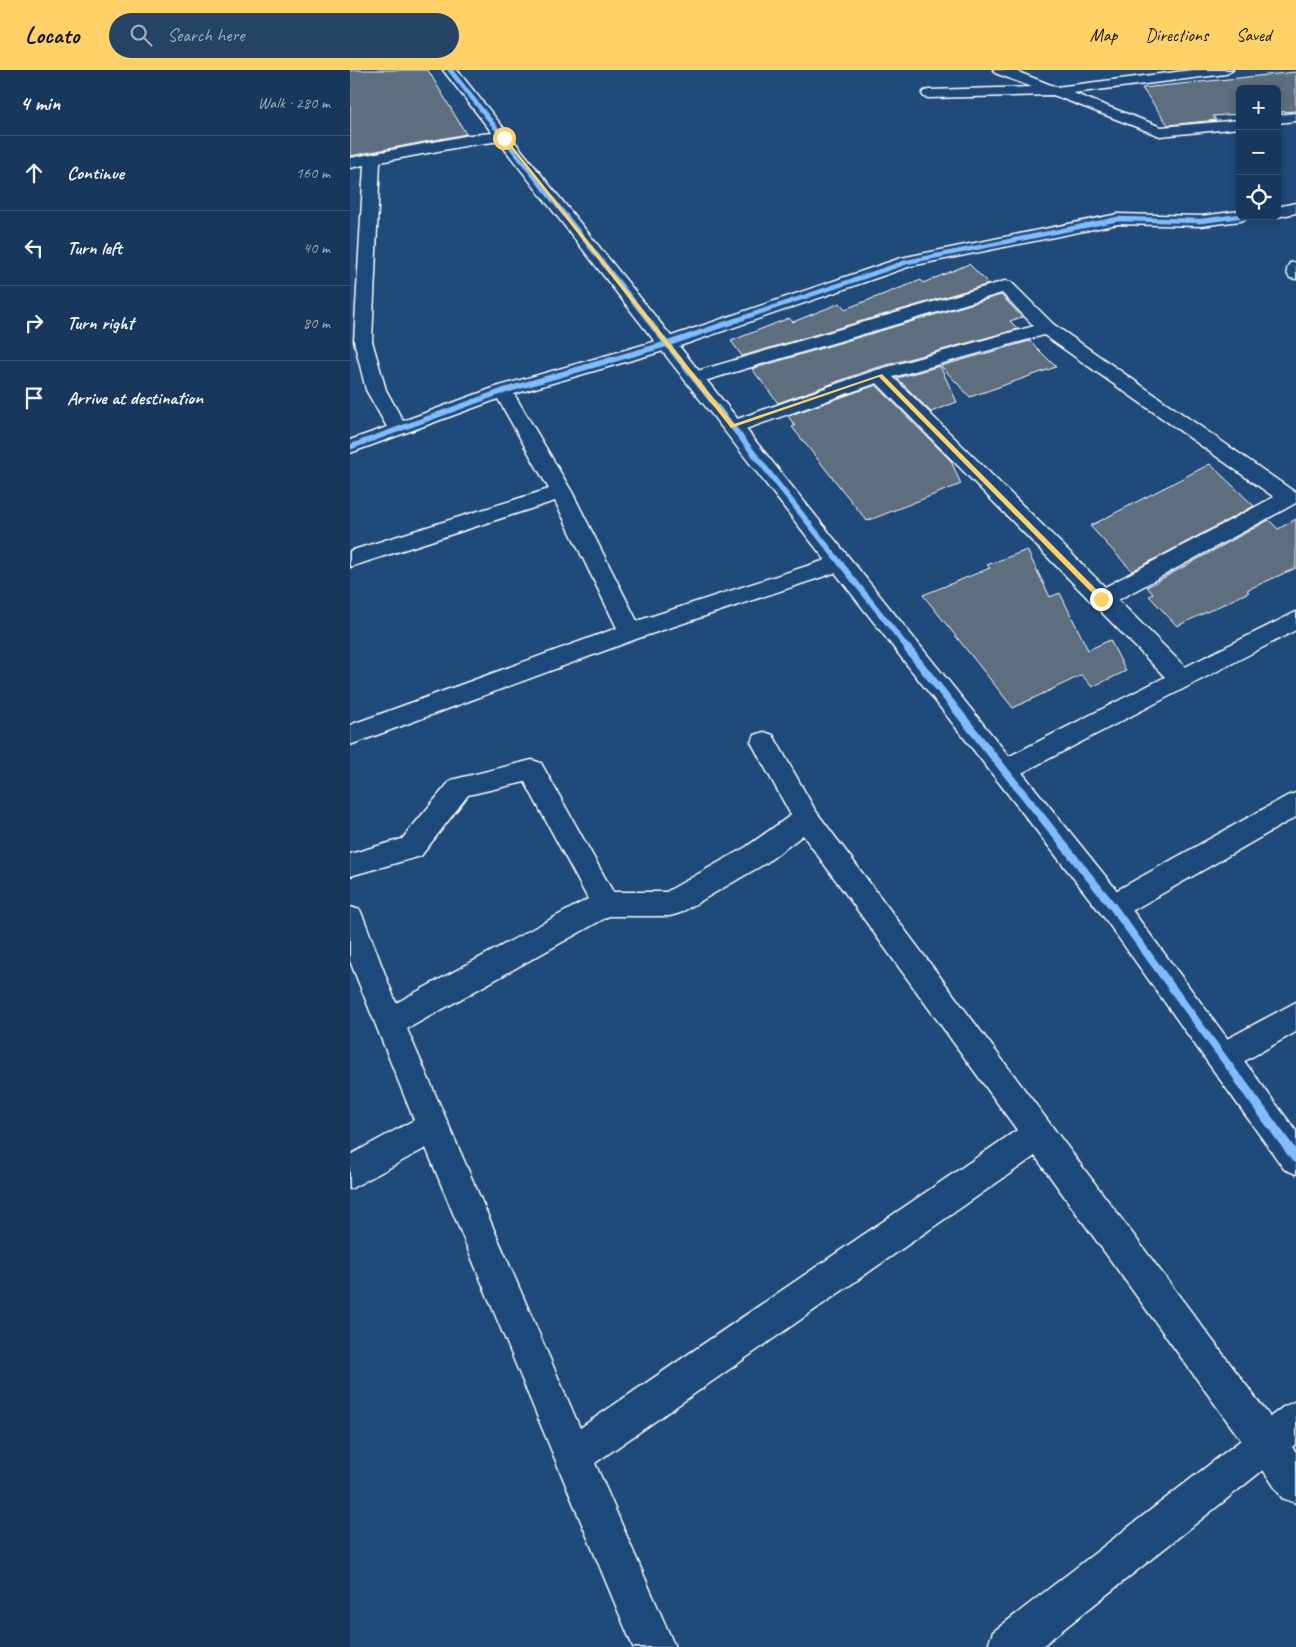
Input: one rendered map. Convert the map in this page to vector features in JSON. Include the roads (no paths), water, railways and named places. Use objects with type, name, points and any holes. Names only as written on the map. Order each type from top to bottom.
[{"type":"street","points":[[450,70],[1113,907],[1296,1158]]},
{"type":"street","points":[[1000,70],[1160,132],[1236,124]]},
{"type":"street","points":[[1132,70],[1157,79]]},
{"type":"street","points":[[929,94],[1057,91],[1226,70]]},
{"type":"street","points":[[1281,119],[1296,117]]},
{"type":"street","points":[[350,163],[470,140],[504,138]]},
{"type":"street","points":[[372,158],[363,341],[376,390],[398,429]]},
{"type":"street","points":[[1281,211],[1296,208]]},
{"type":"street","points":[[350,446],[503,391],[667,344],[907,262],[1118,219],[1201,221],[1236,217]]},
{"type":"street","points":[[1296,267],[1296,274]]},
{"type":"street","points":[[694,378],[1005,286],[1047,328],[1289,498],[1101,599]]},
{"type":"street","points":[[733,426],[880,375],[1047,328]]},
{"type":"street","points":[[880,375],[1182,679]]},
{"type":"street","points":[[503,391],[561,492],[631,632]]},
{"type":"street","points":[[350,559],[561,492]]},
{"type":"street","points":[[350,735],[631,632],[841,563]]},
{"type":"street","points":[[1005,770],[1296,620]]},
{"type":"street","points":[[764,742],[806,818],[1296,1484]]},
{"type":"street","points":[[350,865],[411,848],[460,787],[532,770],[604,904]]},
{"type":"street","points":[[1113,907],[1296,804]]},
{"type":"street","points":[[390,1023],[604,904],[670,904],[756,855],[806,818]]},
{"type":"street","points":[[350,919],[433,1127],[654,1647]]},
{"type":"street","points":[[1223,1058],[1296,1016]]},
{"type":"street","points":[[350,1172],[433,1127]]},
{"type":"street","points":[[573,1455],[1039,1134]]},
{"type":"street","points":[[1008,1647],[1296,1420]]}]
